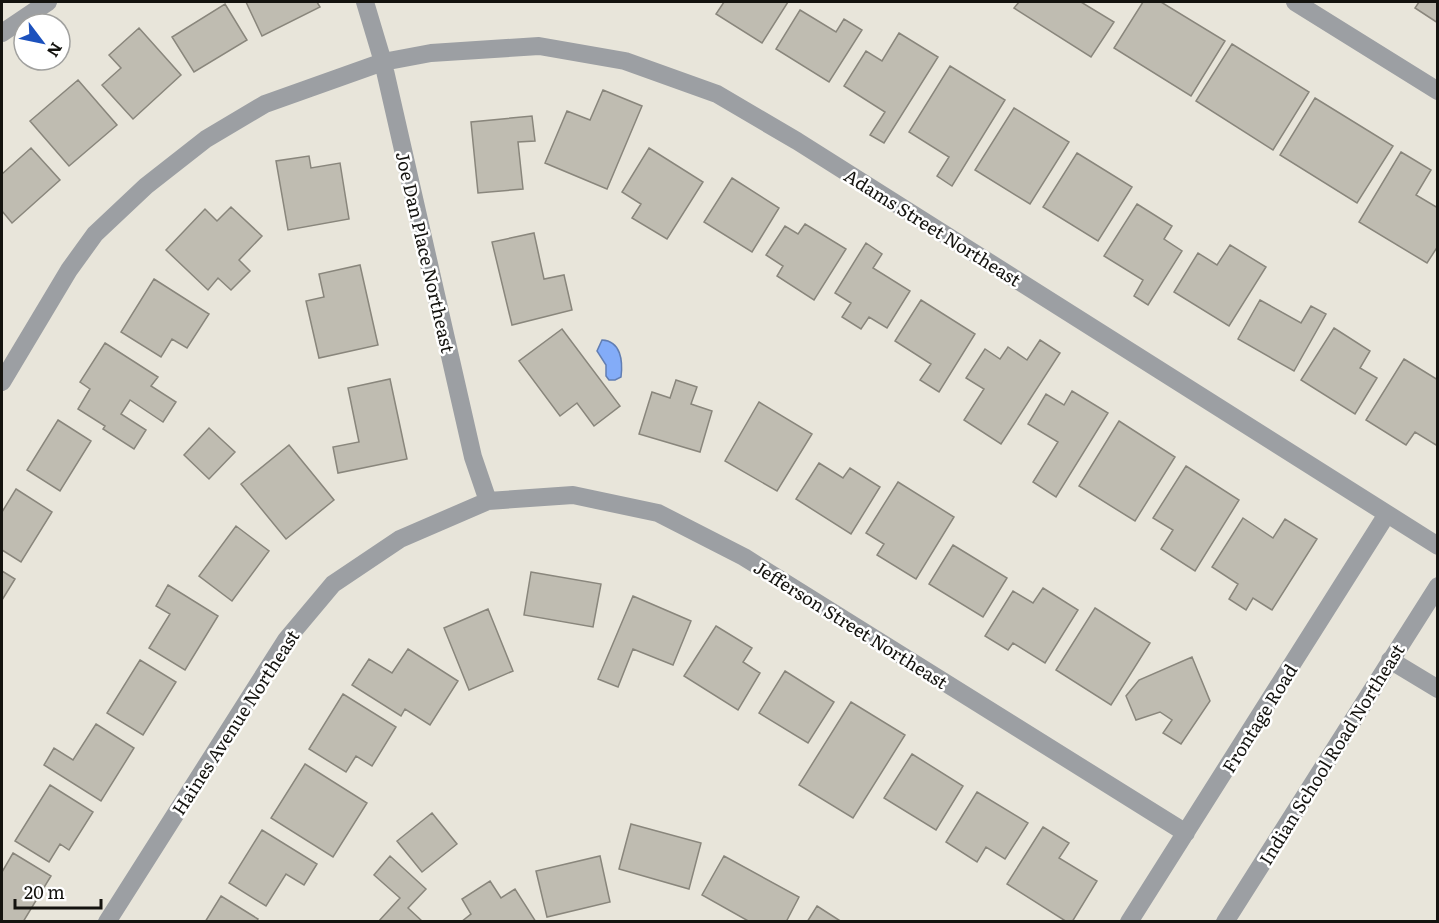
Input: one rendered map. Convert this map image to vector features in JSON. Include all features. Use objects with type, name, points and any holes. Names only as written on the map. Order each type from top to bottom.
[{"type":"street","points":[[2,33],[48,2]]},
{"type":"street","name":"Joe Dan Place Northeast","points":[[365,2],[383,62],[473,457],[488,501]]},
{"type":"street","points":[[1295,2],[1437,91]]},
{"type":"street","name":"Adams Street Northeast","points":[[2,382],[69,270],[95,234],[146,186],[206,139],[265,104],[383,62],[431,53],[539,46],[625,61],[717,94],[807,147],[1437,546]]},
{"type":"street","name":"Jefferson Street Northeast","points":[[488,501],[573,495],[658,513],[744,556],[1186,833]]},
{"type":"street","name":"Haines Avenue Northeast","points":[[107,921],[286,640],[333,584],[400,539],[488,501]]},
{"type":"street","name":"Frontage Road","points":[[1129,921],[1387,514]]},
{"type":"street","name":"Indian School Road Northeast","points":[[1225,921],[1390,660],[1435,594]]},
{"type":"street","points":[[1390,660],[1437,690]]},
{"type":"water","points":[[602,340],[613,344],[619,353],[622,365],[621,377],[615,380],[609,380],[606,376],[606,365],[597,351]]},
{"type":"building","points":[[246,2],[317,2],[320,7],[262,36]]},
{"type":"building","points":[[724,2],[788,2],[762,43],[716,14]]},
{"type":"building","points":[[1019,2],[1081,2],[1114,22],[1091,57],[1014,8]]},
{"type":"building","points":[[1143,2],[1161,2],[1225,41],[1191,96],[1114,48]]},
{"type":"building","points":[[1419,2],[1438,2],[1438,23],[1415,8]]},
{"type":"building","points":[[225,4],[247,40],[194,72],[172,37]]},
{"type":"building","points":[[800,10],[836,32],[844,19],[862,30],[829,82],[776,49]]},
{"type":"building","points":[[139,28],[181,75],[133,119],[102,85],[121,68],[109,55]]},
{"type":"building","points":[[899,33],[938,57],[884,143],[870,135],[885,112],[844,86],[866,51],[882,61]]},
{"type":"building","points":[[1232,44],[1309,92],[1273,150],[1196,101]]},
{"type":"building","points":[[950,66],[1005,100],[952,186],[937,176],[949,157],[909,132]]},
{"type":"building","points":[[78,80],[117,125],[69,166],[30,121]]},
{"type":"building","points":[[603,90],[642,106],[607,189],[545,163],[567,111],[590,120]]},
{"type":"building","points":[[1315,98],[1393,146],[1357,203],[1280,155]]},
{"type":"building","points":[[1014,108],[1069,142],[1030,204],[975,170]]},
{"type":"building","points":[[532,116],[535,141],[518,142],[523,189],[478,193],[471,122]]},
{"type":"building","points":[[31,148],[60,180],[12,223],[2,211],[2,174]]},
{"type":"building","points":[[649,148],[703,182],[667,239],[632,218],[641,204],[622,192]]},
{"type":"building","points":[[1401,152],[1431,170],[1416,195],[1438,208],[1438,246],[1427,263],[1359,222]]},
{"type":"building","points":[[1077,153],[1132,187],[1098,241],[1043,207]]},
{"type":"building","points":[[309,156],[311,168],[340,163],[349,219],[288,230],[276,161]]},
{"type":"building","points":[[732,178],[779,208],[752,252],[704,222]]},
{"type":"building","points":[[1137,204],[1172,226],[1164,239],[1182,251],[1148,305],[1134,296],[1143,280],[1104,256]]},
{"type":"building","points":[[231,207],[262,236],[239,260],[250,271],[231,290],[218,278],[208,290],[166,250],[205,209],[217,221]]},
{"type":"building","points":[[805,224],[846,249],[814,300],[777,276],[783,266],[766,255],[785,226],[798,234]]},
{"type":"building","points":[[534,233],[544,279],[564,275],[572,310],[512,325],[492,242]]},
{"type":"building","points":[[866,243],[882,254],[873,268],[910,291],[887,328],[869,317],[861,329],[842,317],[851,303],[835,293]]},
{"type":"building","points":[[1230,245],[1266,267],[1229,326],[1174,292],[1198,253],[1217,265]]},
{"type":"building","points":[[360,265],[378,345],[319,358],[306,301],[324,297],[319,274]]},
{"type":"building","points":[[154,279],[209,314],[187,348],[172,339],[161,357],[121,332]]},
{"type":"building","points":[[921,300],[975,334],[939,392],[920,380],[931,364],[895,341]]},
{"type":"building","points":[[1260,300],[1301,323],[1311,306],[1326,314],[1294,371],[1238,339]]},
{"type":"building","points":[[1334,328],[1370,351],[1360,368],[1377,378],[1355,414],[1301,380]]},
{"type":"building","points":[[562,329],[620,406],[594,426],[577,403],[560,416],[519,361]]},
{"type":"building","points":[[1040,340],[1060,353],[1001,444],[964,420],[984,389],[966,378],[985,349],[1000,359],[1008,347],[1027,360]]},
{"type":"building","points":[[105,343],[158,377],[151,386],[176,402],[163,422],[130,400],[121,414],[146,430],[134,449],[103,429],[105,426],[78,409],[90,389],[80,382]]},
{"type":"building","points":[[1404,359],[1438,380],[1438,442],[1436,445],[1415,432],[1406,445],[1366,420]]},
{"type":"building","points":[[390,379],[407,459],[338,473],[333,447],[359,442],[348,388]]},
{"type":"building","points":[[676,380],[697,387],[691,404],[712,411],[700,452],[639,434],[652,392],[670,398]]},
{"type":"building","points":[[1072,391],[1108,413],[1056,497],[1033,482],[1058,442],[1028,424],[1046,394],[1064,405]]},
{"type":"building","points":[[759,402],[812,434],[777,491],[725,461]]},
{"type":"building","points":[[58,420],[91,441],[60,491],[27,470]]},
{"type":"building","points":[[1119,421],[1175,457],[1135,521],[1079,486]]},
{"type":"building","points":[[209,428],[235,452],[209,479],[184,455]]},
{"type":"building","points":[[289,445],[334,500],[286,539],[241,484]]},
{"type":"building","points":[[819,463],[843,478],[850,468],[880,487],[851,534],[796,499]]},
{"type":"building","points":[[1186,466],[1239,500],[1195,571],[1161,549],[1173,530],[1153,518]]},
{"type":"building","points":[[898,482],[954,517],[916,579],[877,555],[884,544],[866,533]]},
{"type":"building","points":[[16,489],[52,512],[21,562],[2,550],[2,512]]},
{"type":"building","points":[[1243,518],[1273,538],[1285,519],[1317,539],[1272,610],[1253,598],[1246,610],[1229,599],[1238,584],[1212,567]]},
{"type":"building","points":[[236,526],[269,551],[232,601],[199,576]]},
{"type":"building","points":[[953,545],[1007,578],[983,617],[929,584]]},
{"type":"building","points":[[2,571],[15,579],[2,600]]},
{"type":"building","points":[[531,572],[601,584],[593,627],[524,615]]},
{"type":"building","points":[[168,585],[218,616],[185,670],[149,648],[170,614],[156,606]]},
{"type":"building","points":[[1043,588],[1078,610],[1045,663],[1013,643],[1008,650],[985,636],[1013,591],[1033,603]]},
{"type":"building","points":[[633,596],[691,621],[673,665],[633,649],[618,687],[598,679]]},
{"type":"building","points":[[1095,608],[1150,643],[1111,705],[1056,670]]},
{"type":"building","points":[[488,609],[513,671],[469,690],[444,628]]},
{"type":"building","points":[[716,626],[752,648],[743,662],[760,673],[738,710],[684,676]]},
{"type":"building","points":[[408,649],[458,681],[430,725],[405,709],[401,716],[352,685],[369,659],[392,673]]},
{"type":"building","points":[[1192,657],[1210,701],[1181,744],[1163,733],[1172,720],[1160,712],[1136,720],[1126,696],[1139,680]]},
{"type":"building","points":[[140,660],[176,682],[143,735],[107,713]]},
{"type":"building","points":[[785,671],[834,702],[808,743],[759,713]]},
{"type":"building","points":[[343,694],[396,727],[372,766],[356,756],[346,772],[309,749]]},
{"type":"building","points":[[851,702],[905,735],[853,818],[799,785]]},
{"type":"building","points":[[96,724],[134,748],[101,801],[44,765],[54,748],[73,760]]},
{"type":"building","points":[[912,754],[963,786],[936,830],[884,798]]},
{"type":"building","points":[[305,764],[367,803],[333,857],[271,818]]},
{"type":"building","points":[[50,785],[93,812],[69,850],[60,844],[49,862],[15,841]]},
{"type":"building","points":[[977,792],[1028,823],[1005,859],[986,847],[977,862],[946,842]]},
{"type":"building","points":[[432,813],[457,844],[422,872],[397,841]]},
{"type":"building","points":[[631,824],[701,843],[689,889],[619,869]]},
{"type":"building","points":[[1043,827],[1069,843],[1059,858],[1097,881],[1072,922],[1067,922],[1007,884]]},
{"type":"building","points":[[262,830],[317,864],[304,885],[286,874],[266,906],[229,883]]},
{"type":"building","points":[[13,853],[51,876],[23,922],[2,922],[2,872]]},
{"type":"building","points":[[390,856],[426,889],[408,908],[423,922],[378,922],[400,898],[374,875]]},
{"type":"building","points":[[600,856],[610,902],[547,917],[536,871]]},
{"type":"building","points":[[724,856],[799,897],[786,922],[750,922],[702,895]]},
{"type":"building","points":[[490,881],[501,898],[515,889],[536,922],[461,922],[471,914],[462,899]]},
{"type":"building","points":[[221,896],[258,919],[256,922],[205,922]]},
{"type":"building","points":[[817,906],[842,922],[807,922]]}]
